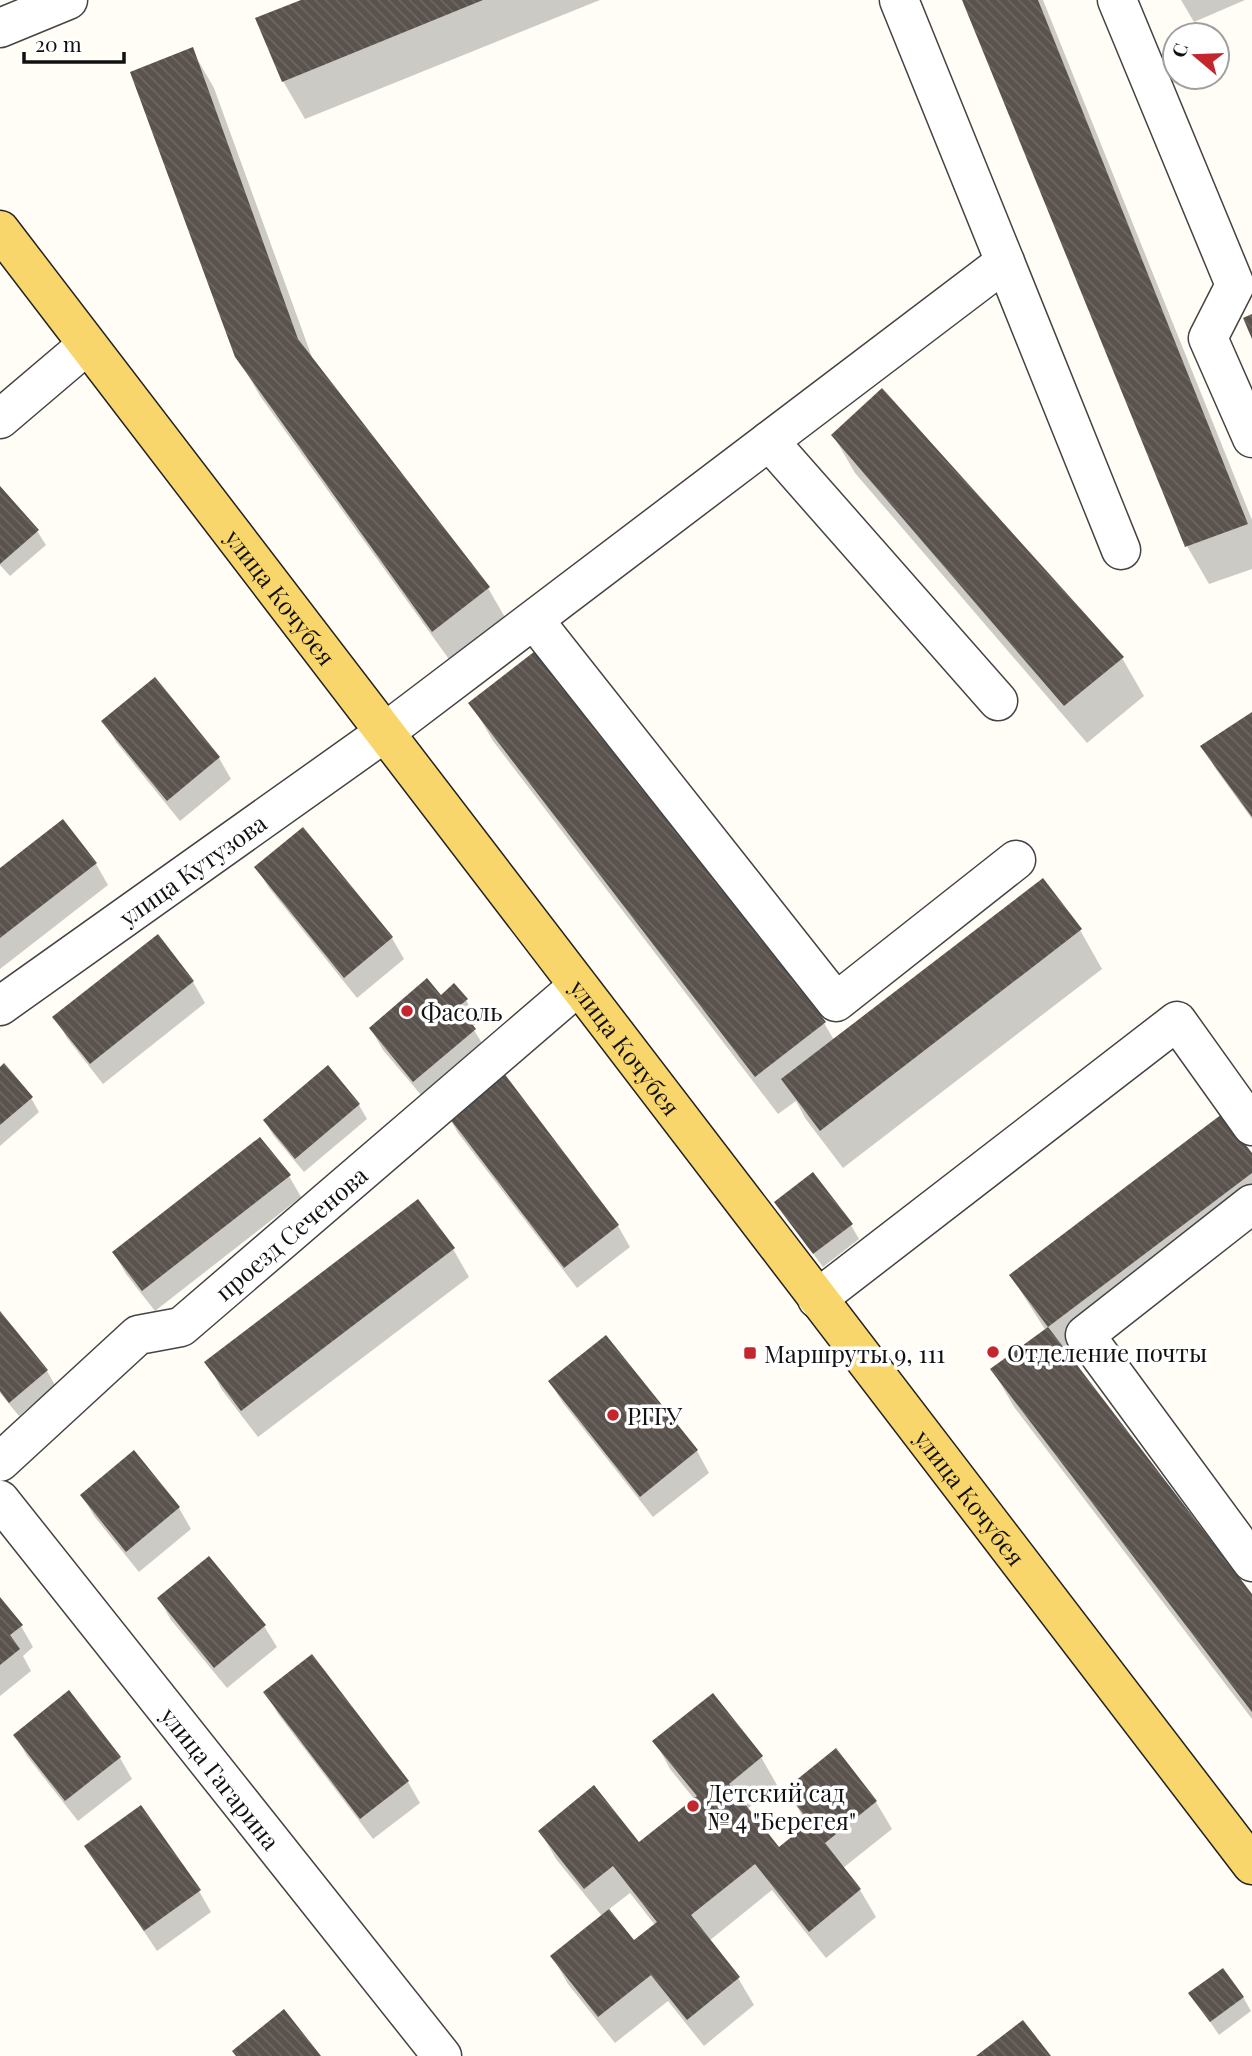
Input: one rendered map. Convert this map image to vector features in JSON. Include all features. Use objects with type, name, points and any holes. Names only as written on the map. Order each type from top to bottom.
[{"type":"main road","name":"улица Кочубея","points":[[0,230],[1252,1865]]},
{"type":"street","points":[[0,28],[68,0]]},
{"type":"street","points":[[899,0],[1121,551]]},
{"type":"street","points":[[1117,0],[1235,285],[1208,338],[1252,438]]},
{"type":"street","name":"улица Кутузова","points":[[0,1006],[384,733],[1004,262]]},
{"type":"street","points":[[0,419],[87,345]]},
{"type":"street","points":[[769,441],[999,701]]},
{"type":"street","points":[[534,620],[836,1002],[1016,860]]},
{"type":"street","name":"проезд Сеченова","points":[[0,1462],[138,1335],[181,1327],[578,986]]},
{"type":"street","points":[[817,1299],[1177,1021],[1252,1126]]},
{"type":"street","points":[[1252,1204],[1085,1335],[1252,1562]]},
{"type":"street","name":"улица Гагарина","points":[[0,1500],[442,2056]]},
{"type":"building","points":[[301,0],[483,0],[282,82],[255,18]]},
{"type":"building","points":[[962,0],[1038,0],[1248,524],[1185,547]]},
{"type":"building","points":[[193,47],[298,339],[490,587],[432,632],[235,357],[130,72]]},
{"type":"building","points":[[1252,314],[1252,339],[1243,318]]},
{"type":"building","points":[[882,388],[1124,657],[1064,706],[831,435]]},
{"type":"building","points":[[0,486],[39,530],[0,564]]},
{"type":"building","points":[[539,648],[826,1022],[755,1077],[468,703]]},
{"type":"building","points":[[155,677],[220,757],[167,801],[101,721]]},
{"type":"building","points":[[1252,712],[1252,817],[1200,746]]},
{"type":"building","points":[[63,819],[97,863],[0,938],[0,868]]},
{"type":"building","points":[[303,827],[393,937],[344,978],[254,867]]},
{"type":"building","points":[[1043,878],[1082,929],[820,1131],[781,1079]]},
{"type":"building","points":[[158,934],[194,981],[90,1064],[52,1017]]},
{"type":"building","points":[[427,978],[441,995],[454,983],[468,999],[458,1007],[476,1029],[413,1082],[369,1028]]},
{"type":"building","points":[[4,1063],[33,1097],[0,1125],[0,1067]]},
{"type":"building","points":[[328,1065],[360,1104],[295,1159],[263,1120]]},
{"type":"building","points":[[500,1068],[619,1225],[564,1268],[444,1111]]},
{"type":"building","points":[[1222,1114],[1252,1153],[1252,1173],[1048,1327],[1009,1275]]},
{"type":"building","points":[[260,1137],[291,1175],[142,1291],[112,1252]]},
{"type":"building","points":[[813,1172],[853,1224],[813,1254],[774,1202]]},
{"type":"building","points":[[418,1199],[455,1248],[241,1411],[204,1362]]},
{"type":"building","points":[[0,1311],[48,1370],[9,1403],[0,1391]]},
{"type":"building","points":[[1048,1327],[1252,1594],[1252,1712],[990,1369]]},
{"type":"building","points":[[606,1335],[698,1450],[640,1497],[548,1381]]},
{"type":"building","points":[[134,1450],[180,1507],[126,1552],[80,1495]]},
{"type":"building","points":[[209,1556],[266,1625],[214,1668],[157,1598]]},
{"type":"building","points":[[0,1597],[23,1625],[10,1635],[20,1649],[0,1665]]},
{"type":"building","points":[[312,1654],[409,1781],[360,1819],[263,1692]]},
{"type":"building","points":[[69,1690],[121,1757],[65,1801],[13,1735]]},
{"type":"building","points":[[713,1693],[763,1756],[729,1784],[779,1847],[810,1822],[784,1790],[836,1748],[877,1801],[825,1843],[861,1889],[809,1932],[755,1864],[691,1915],[740,1977],[687,2020],[651,1975],[598,2017],[550,1956],[609,1909],[634,1940],[657,1922],[613,1866],[584,1889],[538,1831],[594,1785],[639,1842],[697,1796],[652,1741]]},
{"type":"building","points":[[141,1805],[201,1890],[144,1931],[84,1846]]},
{"type":"building","points":[[1223,1968],[1244,1997],[1210,2022],[1188,1993]]},
{"type":"building","points":[[284,2009],[321,2056],[236,2056],[232,2051]]},
{"type":"building","points":[[1023,2020],[1051,2056],[976,2056]]},
{"type":"place","name":"Фасоль","points":[[407,1011]]},
{"type":"place","name":"Отделение почты","points":[[993,1352]]},
{"type":"place","name":"Маршруты 9, 111","points":[[750,1353]]},
{"type":"place","name":"РГГУ","points":[[613,1415]]},
{"type":"place","name":"Детский сад № 4 \"Берегея\"","points":[[693,1806]]}]
